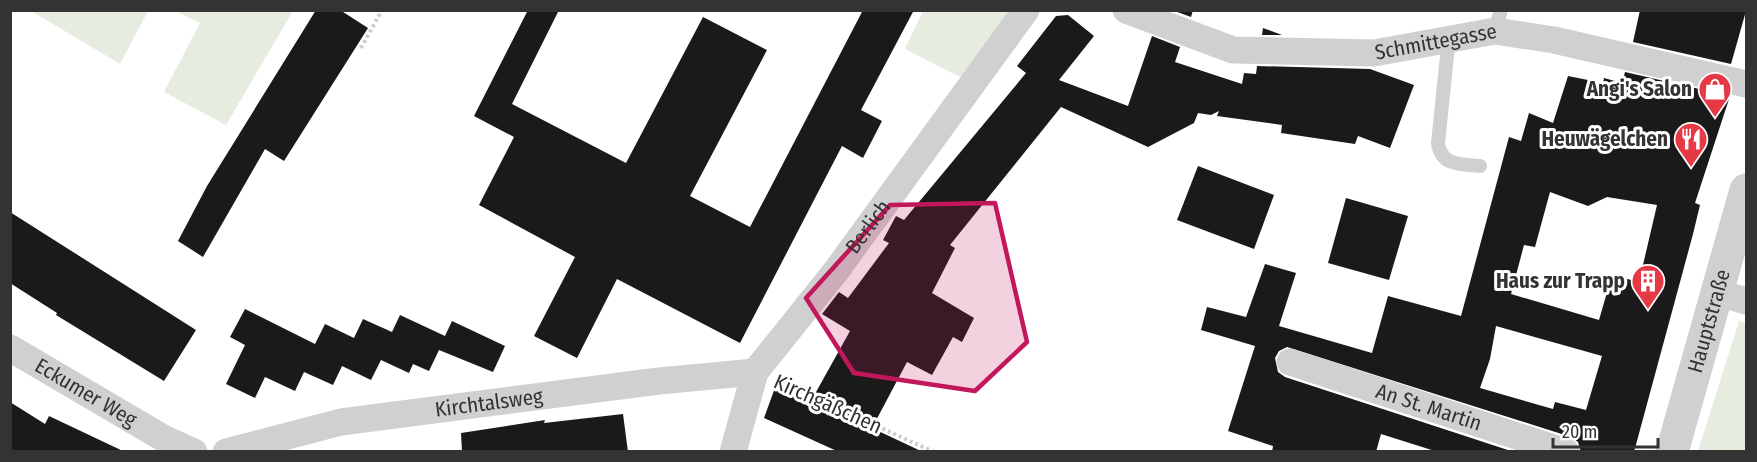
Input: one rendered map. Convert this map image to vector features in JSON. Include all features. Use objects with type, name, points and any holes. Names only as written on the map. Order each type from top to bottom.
[{"type":"street","name":"Berlich","points":[[733,452],[755,372],[836,271],[1026,10]]},
{"type":"street","name":"Schmittegasse","points":[[1126,10],[1233,50],[1374,53],[1449,37],[1498,21],[1554,40],[1746,84]]},
{"type":"street","name":"Hauptstraße","points":[[1672,452],[1733,297],[1746,190]]},
{"type":"street","name":"Eckumer Weg","points":[[10,348],[163,438],[194,452]]},
{"type":"street","name":"An St. Martin","points":[[1290,362],[1566,452]]},
{"type":"street","name":"Kirchtalsweg","points":[[226,452],[341,422],[659,381],[755,372]]},
{"type":"lane","points":[[1449,37],[1438,143],[1439,154],[1449,163],[1480,166]]},
{"type":"path","points":[[361,48],[382,10]]},
{"type":"path","name":"Kirchgäßchen","points":[[755,372],[934,452]]},
{"type":"highlighted area","points":[[995,203],[1027,342],[975,391],[854,373],[806,298],[890,205]]},
{"type":"shaded area","points":[[31,11],[148,11],[120,64]]},
{"type":"shaded area","points":[[175,11],[293,11],[226,125],[164,92],[200,23]]},
{"type":"shaded area","points":[[923,11],[1016,11],[964,79],[905,49]]},
{"type":"shaded area","points":[[1739,321],[1746,323],[1746,451],[1698,451]]},
{"type":"building","points":[[316,10],[340,10],[368,28],[284,161],[265,149],[203,257],[178,241],[207,186]]},
{"type":"building","points":[[528,10],[559,10],[512,104],[626,163],[703,17],[767,50],[690,196],[750,227],[863,10],[914,10],[861,110],[882,121],[863,158],[842,146],[740,343],[617,279],[577,358],[534,336],[575,257],[479,205],[514,137],[474,116]]},
{"type":"building","points":[[1172,10],[1193,10],[1191,17]]},
{"type":"building","points":[[1640,10],[1746,11],[1731,64],[1633,42]]},
{"type":"building","points":[[1068,15],[1094,36],[1059,80],[1128,106],[1152,36],[1180,47],[1175,62],[1242,84],[1244,73],[1256,74],[1257,66],[1370,69],[1414,85],[1390,148],[1358,136],[1355,144],[1281,133],[1282,125],[1217,116],[1219,111],[1211,115],[1198,113],[1194,123],[1148,147],[1061,107],[950,245],[955,248],[932,293],[974,318],[962,342],[953,337],[932,375],[907,362],[872,428],[923,452],[839,452],[764,418],[776,385],[811,401],[850,331],[822,314],[839,292],[848,298],[889,243],[883,240],[896,216],[904,220],[1026,73],[1017,66],[1056,16]]},
{"type":"building","points":[[1263,28],[1282,35],[1262,35]]},
{"type":"building","points":[[1625,72],[1730,96],[1695,203],[1700,205],[1693,234],[1634,452],[1581,452],[1578,442],[1571,437],[1287,347],[1279,351],[1275,358],[1278,372],[1285,377],[1514,452],[1438,452],[1381,434],[1376,452],[1272,452],[1273,446],[1228,431],[1255,346],[1201,330],[1207,307],[1246,317],[1265,264],[1296,273],[1279,326],[1372,353],[1388,296],[1461,316],[1509,137],[1521,141],[1529,113],[1553,123],[1568,76],[1603,83],[1604,78],[1622,83]],"holes":[[[1550,192],[1588,206],[1607,197],[1657,205],[1639,282],[1612,275],[1599,320],[1511,294],[1524,245],[1535,247]],[[1496,326],[1602,356],[1586,410],[1555,402],[1553,409],[1480,388],[1490,359]]]},
{"type":"building","points":[[1198,166],[1274,195],[1254,249],[1177,220]]},
{"type":"building","points":[[1346,198],[1408,216],[1389,280],[1328,263]]},
{"type":"building","points":[[10,212],[196,330],[164,381],[56,315],[57,313],[10,283]]},
{"type":"building","points":[[245,309],[315,344],[325,324],[354,338],[363,319],[392,332],[400,315],[445,336],[452,321],[505,346],[493,372],[439,350],[429,371],[413,364],[409,373],[381,360],[371,380],[342,366],[333,385],[304,372],[295,391],[265,377],[255,398],[226,384],[245,345],[230,337]]},
{"type":"building","points":[[10,402],[45,424],[49,416],[125,452],[10,452]]},
{"type":"building","points":[[623,414],[628,452],[462,452],[461,433],[545,420],[544,423]]},
{"type":"place","name":"Angi's Salon","points":[[1715,118]]},
{"type":"place","name":"Heuwägelchen","points":[[1691,168]]},
{"type":"place","name":"Haus zur Trapp","points":[[1648,310]]}]
